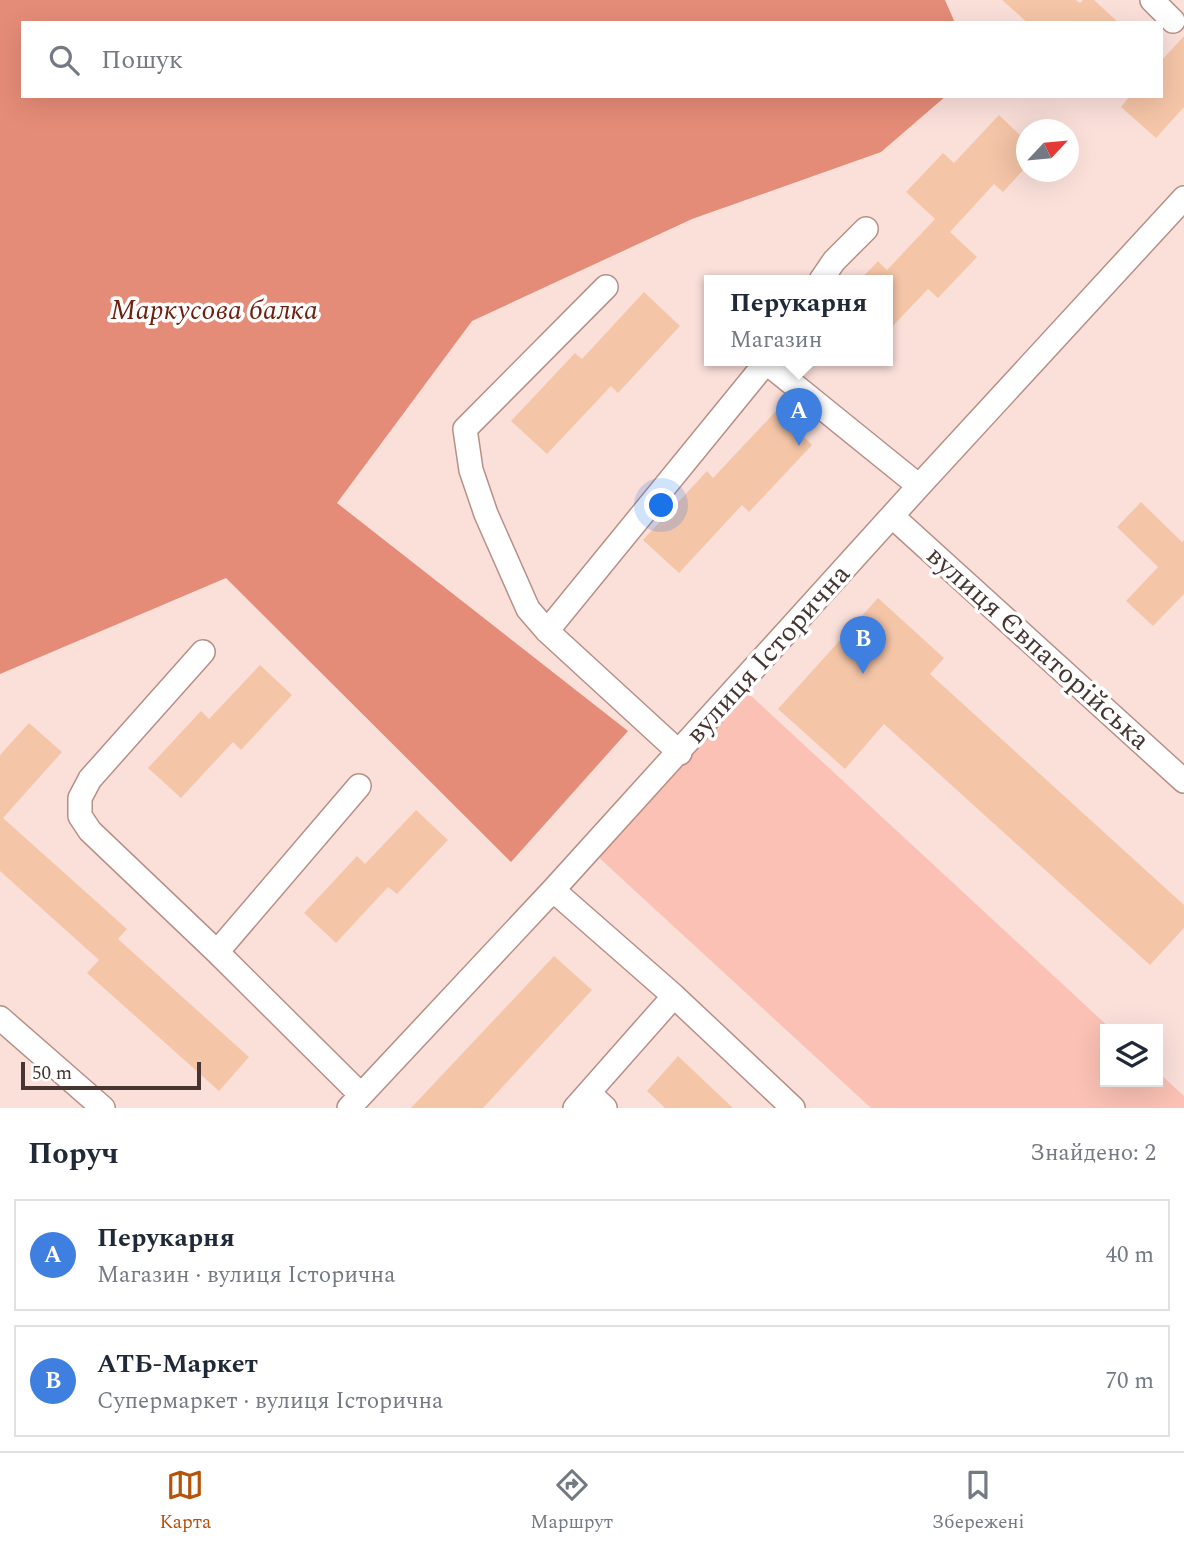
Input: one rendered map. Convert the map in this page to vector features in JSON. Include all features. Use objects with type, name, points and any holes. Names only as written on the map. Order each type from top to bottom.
[{"type":"street","points":[[1152,0],[1173,21]]},
{"type":"street","name":"вулиця Історична","points":[[355,1102],[680,753],[919,486],[1184,198]]},
{"type":"street","points":[[824,275],[834,261],[866,229]]},
{"type":"street","points":[[606,287],[465,429],[471,470],[486,514],[528,609],[547,631],[680,753]]},
{"type":"street","points":[[547,631],[765,366]]},
{"type":"street","points":[[773,366],[919,486]]},
{"type":"street","name":"вулиця Євпаторійська","points":[[892,516],[1184,781]]},
{"type":"street","points":[[203,653],[90,779],[80,798],[80,816],[100,841],[217,952],[355,1102]]},
{"type":"street","points":[[217,952],[359,786]]},
{"type":"street","points":[[553,890],[674,996],[793,1108]]},
{"type":"street","points":[[589,1103],[674,996]]},
{"type":"street","points":[[0,1018],[103,1108]]},
{"type":"shaded area","points":[[747,692],[1106,1024],[1100,1024],[1100,1087],[1163,1087],[1163,1077],[1184,1096],[1184,1108],[871,1108],[596,855]]},
{"type":"green space","name":"Маркусова балка","points":[[0,0],[945,0],[954,21],[21,21],[21,98],[944,98],[881,152],[692,219],[472,321],[337,503],[628,731],[511,862],[226,578],[0,674]]},
{"type":"building","points":[[1002,0],[1076,0],[1080,3],[1083,0],[1094,0],[1117,21],[1026,21]]},
{"type":"building","points":[[1184,36],[1184,107],[1156,138],[1121,107],[1128,98],[1163,98],[1163,59]]},
{"type":"building","points":[[999,115],[1016,131],[1016,178],[1003,192],[994,184],[950,232],[977,257],[938,298],[928,289],[893,326],[893,275],[865,275],[878,261],[887,270],[935,219],[906,192],[943,153],[954,163]]},
{"type":"building","points":[[644,292],[680,326],[618,393],[611,386],[547,454],[511,421],[575,353],[582,359]]},
{"type":"building","points":[[776,411],[812,445],[749,512],[742,505],[679,573],[643,540],[707,471],[713,478]]},
{"type":"building","points":[[1141,502],[1182,542],[1184,540],[1184,594],[1153,626],[1126,601],[1158,567],[1117,527]]},
{"type":"building","points":[[878,598],[944,658],[930,674],[1184,905],[1184,928],[1150,965],[884,724],[845,769],[778,709]]},
{"type":"building","points":[[260,665],[292,695],[241,750],[233,742],[181,798],[148,768],[201,711],[209,719]]},
{"type":"building","points":[[29,723],[62,752],[3,818],[127,929],[118,939],[249,1057],[219,1091],[87,973],[99,960],[0,871],[0,755]]},
{"type":"building","points":[[416,810],[448,840],[397,894],[388,887],[336,943],[304,913],[357,856],[365,864]]},
{"type":"building","points":[[554,956],[592,990],[483,1108],[411,1108]]},
{"type":"building","points":[[678,1056],[733,1108],[665,1108],[647,1091]]},
{"type":"place","name":"Перукарня","points":[[799,446]]},
{"type":"place","name":"АТБ-Маркет","points":[[863,674]]}]
